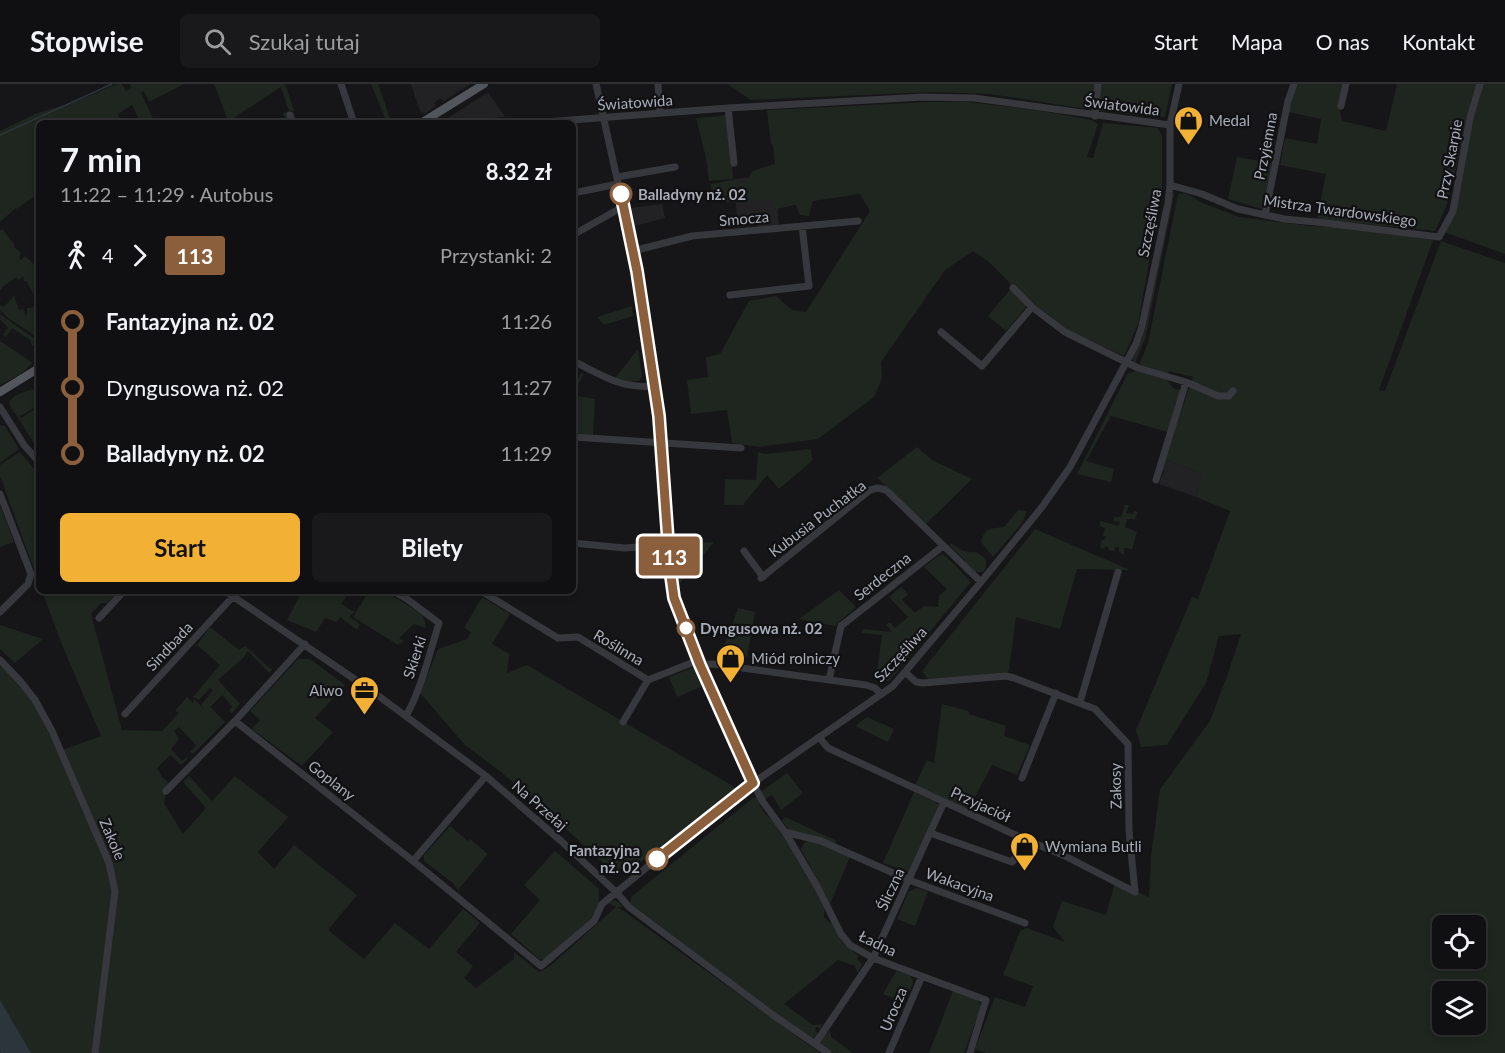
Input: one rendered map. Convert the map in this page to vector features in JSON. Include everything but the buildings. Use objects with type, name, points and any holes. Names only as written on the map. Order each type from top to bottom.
[{"type":"main road","points":[[432,120],[484,84]]},
{"type":"main road","points":[[0,392],[36,370]]},
{"type":"street","points":[[341,84],[353,120]]},
{"type":"street","name":"Ładna","points":[[596,84],[633,251],[659,416],[674,598],[699,662],[753,783],[817,886],[844,939],[854,948],[873,958],[986,1000],[970,1053]]},
{"type":"street","points":[[658,84],[660,113]]},
{"type":"street","points":[[1095,116],[1098,84]]},
{"type":"street","name":"Szczęśliwa","points":[[541,966],[594,921],[602,904],[753,783],[893,686],[1042,507],[1070,467],[1138,339],[1168,203],[1170,125],[1179,84]]},
{"type":"street","name":"Przyjemna","points":[[1264,214],[1288,101],[1294,84]]},
{"type":"street","points":[[1341,106],[1346,84]]},
{"type":"street","name":"Przy Skarpie","points":[[1439,237],[1453,212],[1470,118],[1480,84]]},
{"type":"street","name":"Światowida","points":[[575,120],[728,108],[923,98],[974,98],[1170,125]]},
{"type":"street","points":[[728,108],[734,163]]},
{"type":"street","points":[[290,115],[292,120]]},
{"type":"street","points":[[576,192],[675,166]]},
{"type":"street","name":"Mistrza Twardowskiego","points":[[1170,185],[1202,194],[1238,209],[1284,219],[1439,237]]},
{"type":"street","points":[[576,233],[624,206]]},
{"type":"street","name":"Smocza","points":[[633,251],[692,236],[858,221]]},
{"type":"street","points":[[730,295],[809,286],[801,226]]},
{"type":"street","points":[[1013,288],[1032,307],[1065,333],[1138,368],[1186,382],[1218,396],[1229,396],[1233,391]]},
{"type":"street","points":[[940,332],[981,368],[1032,307]]},
{"type":"street","points":[[576,362],[620,383],[637,387],[654,386]]},
{"type":"street","points":[[1156,480],[1186,382]]},
{"type":"street","points":[[0,407],[2,416],[36,459]]},
{"type":"street","points":[[576,437],[741,448]]},
{"type":"street","name":"Kubusia Puchatka","points":[[744,551],[762,578],[870,490],[880,488],[886,490],[943,546]]},
{"type":"street","points":[[0,494],[30,574],[28,584],[0,612]]},
{"type":"street","points":[[576,543],[621,548],[669,545]]},
{"type":"street","points":[[943,546],[981,582]]},
{"type":"street","name":"Serdeczna","points":[[829,680],[840,626],[943,546]]},
{"type":"street","points":[[1080,702],[1118,572]]},
{"type":"street","points":[[99,618],[121,594]]},
{"type":"street","name":"Na Przełaj","points":[[236,594],[486,776],[561,841],[629,907],[773,1015],[828,1053]]},
{"type":"street","name":"Sindbada","points":[[125,714],[236,594]]},
{"type":"street","name":"Skierki","points":[[398,594],[439,623],[420,683],[406,716]]},
{"type":"street","name":"Roślinna","points":[[486,594],[558,638],[578,637],[648,680]]},
{"type":"street","points":[[166,791],[235,721],[305,644]]},
{"type":"street","name":"Zakole","points":[[0,660],[35,700],[52,731],[112,874],[115,891],[95,1053]]},
{"type":"street","points":[[623,722],[648,680],[699,662],[870,686],[881,694]]},
{"type":"street","name":"Zakosy","points":[[905,672],[916,681],[923,683],[1006,676],[1095,709],[1128,744],[1129,830],[1136,892]]},
{"type":"street","points":[[1022,778],[1056,693]]},
{"type":"street","name":"Goplany","points":[[235,721],[413,861],[541,966]]},
{"type":"street","name":"Przyjaciół","points":[[819,737],[828,748],[1065,856],[1136,892]]},
{"type":"street","points":[[413,861],[486,776]]},
{"type":"street","name":"Śliczna","points":[[815,1044],[873,958],[944,802]]},
{"type":"street","name":"Wakacyjna","points":[[785,832],[821,841],[909,880],[1024,923]]},
{"type":"street","points":[[930,833],[1012,862],[1022,838]]},
{"type":"street","name":"Urocza","points":[[889,1053],[922,976]]},
{"type":"shaded area","points":[[117,84],[122,84],[126,91],[131,88],[130,84],[184,84],[149,102],[144,91],[141,93],[154,120],[140,120],[132,105],[118,114],[119,120],[36,120],[36,198],[34,196],[0,222],[0,131],[35,114],[77,101]]},
{"type":"shaded area","points":[[214,84],[285,84],[294,110],[293,113],[292,110],[290,111],[289,120],[286,120],[283,113],[289,111],[281,87],[235,117],[236,120],[228,120]]},
{"type":"shaded area","points":[[371,84],[378,84],[391,120],[386,120]]},
{"type":"shaded area","points":[[411,84],[470,84],[444,101],[440,98],[434,103],[436,106],[425,114],[420,111]]},
{"type":"shaded area","points":[[727,84],[1172,84],[1165,117],[1099,111],[990,94],[932,92],[751,100]]},
{"type":"shaded area","points":[[1297,84],[1344,84],[1340,107],[1342,121],[1386,131],[1397,84],[1477,84],[1446,207],[1435,231],[1317,219],[1326,174],[1280,165],[1285,138],[1317,144],[1321,119],[1288,112]]},
{"type":"shaded area","points":[[1479,84],[1505,84],[1505,254],[1444,232]]},
{"type":"shaded area","points":[[488,92],[505,117],[467,120],[445,120]]},
{"type":"shaded area","points":[[968,102],[1042,111],[1091,120],[1098,124],[1087,157],[1093,158],[1103,123],[1158,128],[1162,136],[1162,188],[1138,324],[1124,356],[1068,330],[1018,291],[988,261],[973,251],[945,270],[881,362],[882,378],[874,397],[818,439],[759,447],[732,443],[727,410],[691,414],[687,380],[708,377],[706,357],[720,354],[749,301],[776,296],[792,310],[806,312],[870,211],[860,194],[813,201],[809,216],[800,215],[796,205],[776,209],[769,199],[740,203],[712,201],[711,184],[730,180],[746,183],[752,171],[775,164],[767,110]]},
{"type":"shaded area","points":[[728,115],[733,179],[709,181],[696,118]]},
{"type":"shaded area","points":[[1237,157],[1272,163],[1262,209],[1228,199]]},
{"type":"shaded area","points":[[774,175],[779,225],[758,227],[757,223],[738,225],[733,179]]},
{"type":"shaded area","points":[[1175,191],[1145,339],[1135,363],[1132,359],[1146,325],[1172,195]]},
{"type":"shaded area","points":[[1184,193],[1239,217],[1310,226],[1342,227],[1433,240],[1379,390],[1385,391],[1441,241],[1505,263],[1505,1053],[986,1053],[975,1049],[995,997],[1025,1007],[1033,986],[1003,975],[1020,931],[1027,928],[1065,942],[1053,927],[1062,901],[1106,915],[1115,883],[1149,897],[1151,857],[1160,789],[1210,721],[1241,634],[1219,636],[1206,683],[1167,745],[1141,747],[1136,730],[1192,597],[1198,599],[1230,511],[1196,497],[1203,475],[1164,459],[1193,377],[1169,371],[1168,374],[1139,365],[1148,343],[1178,194]]},
{"type":"shaded area","points":[[662,204],[665,218],[635,226],[631,208]]},
{"type":"shaded area","points":[[0,230],[3,230],[14,247],[21,253],[19,257],[21,260],[25,256],[36,266],[36,297],[23,276],[19,280],[16,277],[0,290]]},
{"type":"shaded area","points":[[1010,290],[1025,304],[1025,308],[1006,331],[988,316]]},
{"type":"shaded area","points":[[14,296],[19,310],[23,309],[26,316],[27,308],[35,307],[36,336],[8,318],[0,310],[0,305],[4,307]]},
{"type":"shaded area","points":[[632,306],[633,316],[604,325],[597,317]]},
{"type":"shaded area","points":[[0,314],[36,340],[36,346],[32,346],[30,340],[12,328],[6,337],[3,335],[8,327],[0,320]]},
{"type":"shaded area","points":[[0,341],[33,363],[19,375],[0,385]]},
{"type":"shaded area","points":[[638,349],[642,377],[639,381],[629,382],[615,378]]},
{"type":"shaded area","points":[[1136,371],[1166,379],[1174,389],[1180,390],[1168,432],[1111,416],[1086,461],[1114,469],[1111,482],[1077,474],[1128,373]]},
{"type":"shaded area","points":[[581,373],[584,374],[576,389],[576,382]]},
{"type":"shaded area","points":[[36,388],[36,407],[19,415],[21,418],[36,409],[36,445],[9,402],[18,394]]},
{"type":"shaded area","points":[[576,396],[595,399],[593,435],[576,434]]},
{"type":"shaded area","points":[[0,425],[5,426],[19,449],[0,463]]},
{"type":"shaded area","points":[[917,447],[932,460],[972,479],[926,524],[877,478]]},
{"type":"shaded area","points":[[810,449],[813,460],[779,489],[767,475],[743,505],[724,505],[725,479],[756,480],[758,452],[766,454]]},
{"type":"shaded area","points":[[20,452],[36,471],[36,575],[0,476],[0,465]]},
{"type":"shaded area","points":[[1164,459],[1204,475],[1196,497],[1159,484],[1164,471],[1161,466]]},
{"type":"shaded area","points":[[0,505],[14,542],[0,547]]},
{"type":"shaded area","points":[[1125,505],[1129,505],[1126,513],[1138,512],[1135,519],[1127,519],[1125,527],[1137,532],[1132,549],[1124,548],[1124,555],[1119,552],[1119,547],[1114,551],[1105,546],[1104,549],[1100,547],[1106,536],[1103,536],[1105,528],[1100,526],[1100,521],[1119,526],[1120,522],[1114,521],[1114,517],[1121,517]]},
{"type":"shaded area","points":[[1018,510],[1027,511],[1022,523],[993,557],[981,542],[984,534],[992,529],[1004,527]]},
{"type":"shaded area","points":[[1035,529],[1130,570],[1077,569],[1060,629],[1016,617],[1009,670],[1006,673],[929,680],[922,671]]},
{"type":"shaded area","points":[[714,542],[677,587],[673,544]]},
{"type":"shaded area","points":[[951,543],[957,548],[976,552],[986,559],[983,572],[974,572],[964,563],[965,560],[950,546]]},
{"type":"shaded area","points":[[943,555],[951,560],[971,582],[889,681],[876,680],[882,635],[862,633],[863,629],[892,632],[886,625],[890,622],[895,628],[908,617],[889,597],[901,587],[908,594],[902,600],[915,613],[924,606],[938,607],[939,596],[947,589],[924,567],[938,556]]},
{"type":"shaded area","points":[[839,590],[856,607],[835,626],[799,619]]},
{"type":"shaded area","points":[[43,594],[116,594],[107,603],[101,603],[91,614],[122,730],[162,731],[179,713],[175,711],[187,697],[193,703],[194,699],[205,710],[201,705],[213,690],[210,688],[199,700],[193,697],[220,665],[197,645],[210,627],[239,650],[245,646],[272,670],[269,673],[248,651],[218,680],[240,704],[232,713],[229,711],[232,706],[222,695],[210,707],[225,722],[193,754],[190,752],[196,745],[179,727],[174,731],[179,739],[171,749],[182,761],[188,758],[181,765],[170,755],[157,768],[168,782],[164,803],[183,834],[206,808],[183,782],[189,776],[212,801],[235,776],[288,817],[258,852],[274,869],[294,845],[357,895],[328,930],[364,959],[395,923],[429,949],[463,909],[480,923],[456,952],[473,966],[464,978],[476,988],[514,959],[514,952],[539,972],[549,967],[616,907],[608,903],[615,900],[622,905],[618,907],[820,1053],[0,1053],[0,664],[23,688],[37,709],[59,753],[101,736]]},
{"type":"shaded area","points":[[300,594],[339,594],[346,597],[341,604],[354,612],[349,617],[360,624],[357,630],[340,617],[337,622],[325,618],[316,632],[287,620]]},
{"type":"shaded area","points":[[367,594],[390,594],[423,615],[426,628],[414,624],[399,638],[404,641],[398,645],[353,617]]},
{"type":"shaded area","points":[[482,597],[510,614],[492,644],[509,654],[507,673],[527,665],[736,788],[629,871],[611,870],[532,798],[465,745],[420,693],[438,649],[467,639],[471,632],[464,628]]},
{"type":"shaded area","points":[[738,608],[755,612],[747,657],[722,652]]},
{"type":"shaded area","points":[[0,625],[43,639],[15,663],[0,649]]},
{"type":"shaded area","points":[[298,659],[310,659],[345,685],[315,718],[333,732],[302,766],[252,729],[260,720],[250,711]]},
{"type":"shaded area","points":[[692,668],[697,670],[703,686],[677,697],[669,677]]},
{"type":"shaded area","points":[[942,704],[968,711],[969,714],[1006,726],[1004,736],[1030,745],[1017,775],[992,765],[968,810],[915,785],[927,760],[934,763]]},
{"type":"shaded area","points":[[867,717],[894,729],[888,742],[855,726]]},
{"type":"shaded area","points":[[787,773],[803,793],[781,810],[772,795],[765,799],[761,792]]},
{"type":"shaded area","points":[[914,792],[939,804],[909,872],[883,863]]},
{"type":"shaded area","points":[[757,797],[760,806],[774,821],[822,900],[824,917],[832,923],[842,942],[859,956],[857,959],[862,964],[858,974],[855,966],[838,960],[784,1004],[813,1025],[822,1024],[821,1029],[816,1027],[818,1034],[815,1039],[776,1014],[630,903],[632,896]]},
{"type":"shaded area","points":[[785,817],[837,841],[834,843],[789,830],[782,821]]},
{"type":"shaded area","points":[[450,826],[488,854],[458,890],[453,883],[424,861],[424,855]]},
{"type":"shaded area","points":[[812,839],[850,857],[830,904],[801,849],[804,843]]},
{"type":"shaded area","points":[[555,851],[599,889],[599,902],[591,919],[545,959],[539,959],[511,934],[540,900],[524,885]]},
{"type":"shaded area","points":[[917,888],[928,892],[915,926],[897,919],[909,891]]},
{"type":"shaded area","points":[[896,971],[911,976],[913,983],[905,1002],[883,994]]},
{"type":"shaded area","points":[[953,991],[978,1000],[981,1007],[964,1053],[929,1053]]},
{"type":"shaded area","points":[[0,1000],[31,1053],[0,1052]]},
{"type":"shaded area","points":[[830,1030],[831,1037],[853,1053],[833,1053],[821,1045],[820,1041]]},
{"type":"waterway","points":[[0,135],[112,84]]},
{"type":"bus line","name":"113","points":[[621,194],[637,271],[659,416],[674,598],[700,665],[753,783],[657,859]]},
{"type":"place","name":"Medal","points":[[1188,146]]},
{"type":"place","name":"Balladyny nż. 02","points":[[621,194]]},
{"type":"place","name":"Dyngusowa nż. 02","points":[[686,628]]},
{"type":"place","name":"Miód rolniczy","points":[[730,684]]},
{"type":"place","name":"Alwo","points":[[364,716]]},
{"type":"place","name":"Fantazyjna nż. 02","points":[[657,859]]},
{"type":"place","name":"Wymiana Butli","points":[[1024,872]]}]
